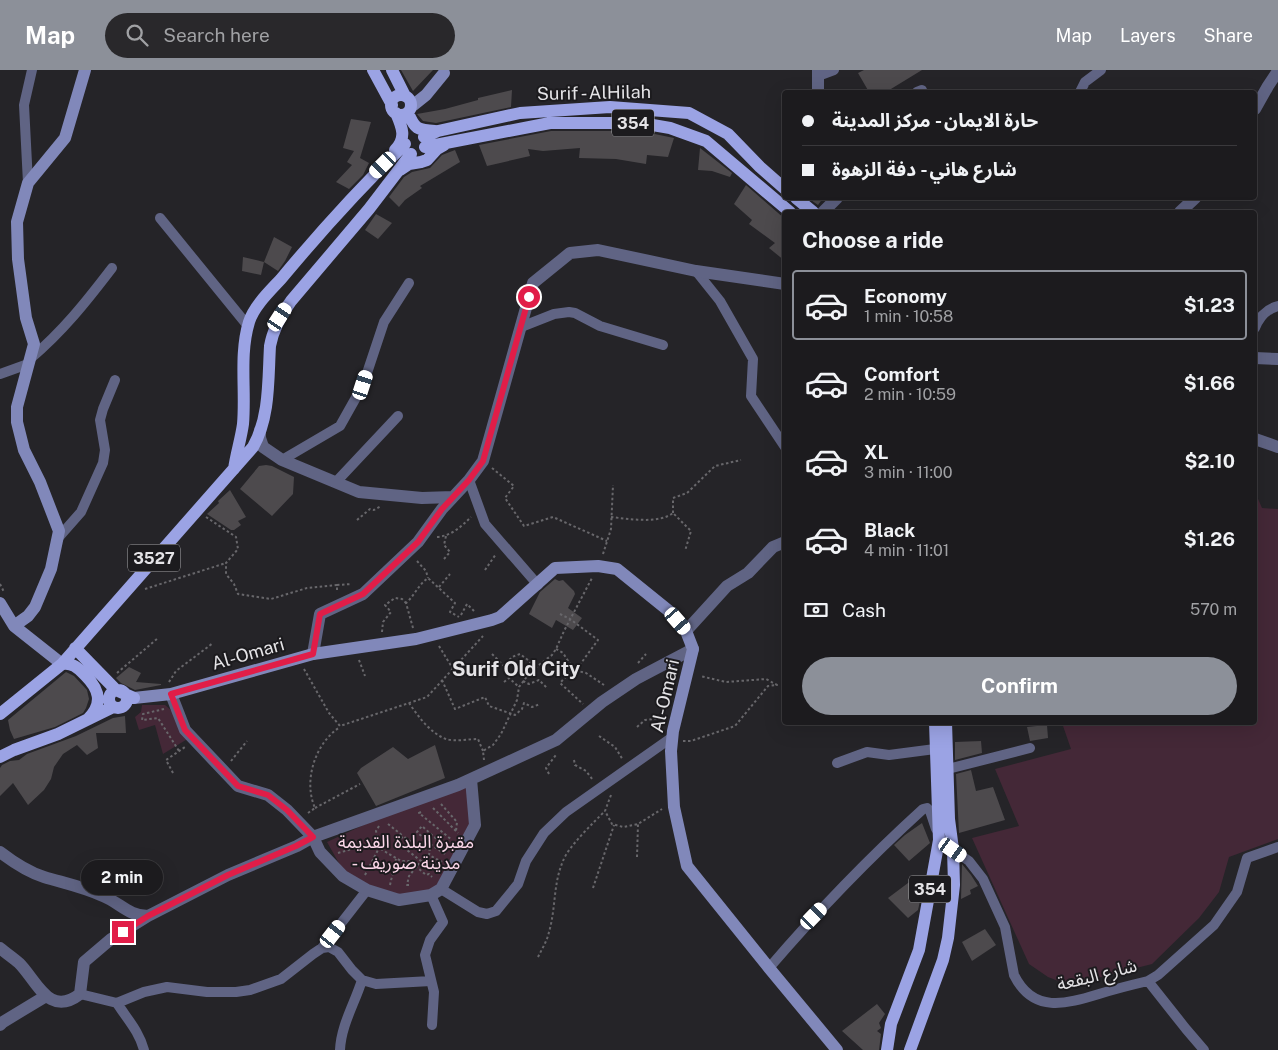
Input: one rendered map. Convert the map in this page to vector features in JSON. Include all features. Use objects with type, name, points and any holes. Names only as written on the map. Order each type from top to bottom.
[{"type":"main road","points":[[14,626],[28,616],[35,607],[51,569],[59,537],[58,524],[24,450],[16,422],[16,410],[34,344],[25,308],[18,259],[17,222],[28,183],[65,138],[85,70]]},
{"type":"main road","points":[[373,70],[418,129],[438,131]]},
{"type":"main road","points":[[392,70],[415,142]]},
{"type":"main road","points":[[403,108],[426,95],[445,71]]},
{"type":"main road","name":"Surif - AlHilah","points":[[438,131],[520,113],[562,109],[610,107],[689,112],[728,134],[782,186]]},
{"type":"main road","points":[[369,179],[378,165],[401,142],[403,108]]},
{"type":"main road","name":"Surif - AlHilah","points":[[449,143],[550,122],[641,123],[670,128],[706,141],[788,210]]},
{"type":"main road","points":[[234,469],[243,426],[243,356],[251,318],[260,304],[311,243],[369,179],[415,142],[438,131]]},
{"type":"main road","name":"354","points":[[415,142],[449,143]]},
{"type":"main road","name":"3527","points":[[0,714],[62,664],[253,447],[266,410],[272,336],[280,317],[398,172],[415,142]]},
{"type":"main road","points":[[398,172],[409,164],[424,161],[434,154],[437,149],[449,143]]},
{"type":"main road","points":[[798,200],[811,210]]},
{"type":"main road","name":"Al-Omari","points":[[127,696],[172,700],[307,655],[416,640],[500,617],[555,568],[598,566],[617,568],[669,612],[686,631],[693,649],[676,739],[674,807],[687,866],[838,1050]]},
{"type":"main road","points":[[0,603],[14,626],[62,664],[69,663],[75,666],[95,685],[98,704],[88,719]]},
{"type":"main road","points":[[75,648],[111,687],[127,696]]},
{"type":"main road","points":[[0,756],[58,734],[113,707],[109,700],[110,695],[116,691],[127,696]]},
{"type":"main road","name":"354","points":[[887,1050],[891,1024],[919,950],[939,840],[935,725]]},
{"type":"main road","name":"354","points":[[910,1050],[943,960],[954,885],[953,849],[949,818],[946,725]]},
{"type":"main road","points":[[0,752],[14,750]]},
{"type":"main road","points":[[936,859],[944,844],[948,844],[953,849]]},
{"type":"street","points":[[28,183],[24,105],[32,70]]},
{"type":"street","points":[[818,90],[818,73],[834,70]]},
{"type":"street","points":[[1081,90],[1084,82],[1101,70]]},
{"type":"street","points":[[1257,105],[1278,71]]},
{"type":"street","points":[[825,210],[835,200]]},
{"type":"street","points":[[1182,210],[1193,200]]},
{"type":"street","points":[[160,218],[248,326]]},
{"type":"street","points":[[307,655],[320,614],[363,594],[418,542],[442,509],[469,480],[483,461],[533,283],[570,253],[598,250],[696,271],[782,284]]},
{"type":"street","points":[[0,374],[29,361],[55,338],[83,308],[112,268]]},
{"type":"street","points":[[696,271],[720,301],[753,359],[751,396],[782,442]]},
{"type":"street","points":[[282,460],[340,426],[363,385],[384,322],[409,283]]},
{"type":"street","points":[[1257,324],[1266,312],[1278,306]]},
{"type":"street","points":[[521,327],[554,314],[569,312],[575,313],[600,326],[663,345]]},
{"type":"street","points":[[1257,358],[1278,359]]},
{"type":"street","points":[[59,537],[81,512],[103,463],[105,450],[100,420],[115,380]]},
{"type":"street","points":[[336,482],[398,416]]},
{"type":"street","points":[[260,430],[263,447],[282,460],[359,492],[422,498],[453,497]]},
{"type":"street","points":[[1257,440],[1278,447]]},
{"type":"street","points":[[469,480],[485,524],[538,584]]},
{"type":"street","points":[[686,631],[727,586],[748,573],[773,548],[782,544]]},
{"type":"street","points":[[0,948],[19,963],[46,996],[61,1002],[70,1001],[80,994],[84,962],[110,939],[148,916],[228,875],[313,837],[471,779],[556,740],[602,702],[629,684],[693,649]]},
{"type":"street","points":[[172,700],[185,730],[238,786],[268,795],[287,810],[313,837],[320,852],[343,876],[399,900],[435,888],[474,825],[471,779]]},
{"type":"street","points":[[435,888],[477,912],[487,914],[496,911],[518,884],[526,861],[544,833],[566,812],[676,739]]},
{"type":"street","points":[[948,769],[1030,748]]},
{"type":"street","points":[[837,763],[867,752],[889,755],[935,749]]},
{"type":"street","points":[[769,968],[820,909],[872,856],[923,809],[927,808],[930,811],[939,840]]},
{"type":"street","name":"شارع البقعة","points":[[953,849],[969,861],[983,880],[1005,927],[1014,975],[1021,987],[1033,997],[1047,1003],[1070,1003],[1148,981],[1158,975],[1214,925],[1237,892],[1246,858],[1278,847]]},
{"type":"street","points":[[0,852],[14,863],[43,876],[80,886],[106,897],[128,912],[148,916]]},
{"type":"street","points":[[80,994],[117,1003],[144,992],[167,987],[222,993],[264,986],[289,974],[321,949],[365,885]]},
{"type":"street","points":[[432,1025],[434,992],[425,955],[430,940],[443,922],[435,888]]},
{"type":"street","points":[[321,949],[329,947],[337,951],[362,980],[376,984],[431,980]]},
{"type":"street","points":[[340,1050],[346,1019],[362,980]]},
{"type":"street","points":[[1148,981],[1204,1050]]},
{"type":"street","points":[[0,1025],[46,996]]},
{"type":"street","points":[[117,1003],[134,1027],[144,1050]]},
{"type":"path","points":[[611,517],[629,519],[668,518],[673,513],[673,498],[688,493],[715,466],[741,460]]},
{"type":"path","points":[[487,464],[514,486],[505,498],[524,526],[553,517],[607,541]]},
{"type":"path","points":[[484,751],[493,745],[501,734],[517,700],[519,687],[523,681],[535,668],[552,655],[556,649],[603,556],[611,529],[613,485]]},
{"type":"path","points":[[357,520],[370,509],[374,510],[381,506]]},
{"type":"path","points":[[138,591],[226,563],[238,549],[236,537],[195,512]]},
{"type":"path","points":[[673,513],[691,531],[685,551]]},
{"type":"path","points":[[432,538],[446,536],[473,515]]},
{"type":"path","points":[[444,559],[450,552],[444,545],[446,536]]},
{"type":"path","points":[[485,570],[500,548]]},
{"type":"path","points":[[226,563],[226,574],[234,584],[238,594],[271,599],[306,588],[337,586],[337,593]]},
{"type":"path","points":[[439,587],[450,574]]},
{"type":"path","points":[[315,808],[311,799],[312,767],[321,745],[340,726],[427,697],[488,630],[492,620],[480,617],[467,604],[460,618],[450,612],[455,603],[428,578],[419,584],[415,595],[406,603]]},
{"type":"path","points":[[382,636],[383,622],[391,612],[384,605],[395,598],[402,599],[406,603],[414,634]]},
{"type":"path","points":[[560,614],[570,619],[598,640],[579,666],[573,668],[560,683],[588,709]]},
{"type":"path","points":[[114,675],[158,638]]},
{"type":"path","points":[[439,646],[453,668]]},
{"type":"path","points":[[556,649],[563,653],[573,668],[586,673],[605,687]]},
{"type":"path","points":[[492,654],[504,666],[512,657],[520,654],[535,668]]},
{"type":"path","points":[[307,655],[301,663],[329,713],[340,726]]},
{"type":"path","points":[[357,656],[366,676]]},
{"type":"path","points":[[676,739],[691,741],[735,726],[768,686],[777,685],[766,679],[726,682],[700,676]]},
{"type":"path","points":[[504,682],[509,678],[519,687]]},
{"type":"path","points":[[442,680],[455,709],[485,697],[489,706],[515,715],[524,703],[532,707],[540,704]]},
{"type":"path","points":[[523,681],[528,684],[539,680],[547,688]]},
{"type":"path","points":[[172,700],[143,714],[142,720],[158,718],[179,752]]},
{"type":"path","points":[[409,703],[417,715],[436,733],[447,739],[478,739],[484,751],[485,764]]},
{"type":"path","points":[[637,727],[645,720],[669,718]]},
{"type":"path","points":[[599,736],[615,747],[622,756],[623,762]]},
{"type":"path","points":[[226,767],[247,740]]},
{"type":"path","points":[[172,773],[166,760],[195,741]]},
{"type":"path","points":[[549,774],[546,768],[556,754]]},
{"type":"path","points":[[574,760],[575,765],[586,771],[595,783]]},
{"type":"path","points":[[306,814],[360,784]]},
{"type":"path","points":[[538,957],[549,934],[555,885],[563,859],[587,829],[605,811],[611,793]]},
{"type":"path","points":[[441,804],[457,822],[456,831]]},
{"type":"path","points":[[432,807],[461,836]]},
{"type":"path","points":[[605,811],[609,820],[614,825],[623,827],[638,824],[659,809],[674,807]]},
{"type":"path","points":[[426,810],[419,813],[453,841],[449,846],[434,837],[422,826],[417,832],[430,844],[446,854]]},
{"type":"path","points":[[380,823],[376,831],[379,848],[396,859],[410,861],[426,875],[429,874],[435,888]]},
{"type":"path","points":[[384,823],[396,829],[423,851],[426,848],[430,850],[429,855],[442,862]]},
{"type":"path","points":[[637,857],[638,824]]},
{"type":"path","points":[[593,888],[614,825]]},
{"type":"path","points":[[403,836],[398,843],[421,861],[409,876],[407,885],[416,887]]},
{"type":"path","points":[[330,855],[377,842]]},
{"type":"path","points":[[365,885],[379,848]]},
{"type":"path","points":[[388,890],[396,859]]},
{"type":"green space","points":[[1257,497],[1262,508],[1278,509],[1278,839],[1229,857],[1219,892],[1199,918],[1152,964],[1071,986],[1048,977],[1029,964],[972,838],[1019,826],[995,769],[1071,749],[1063,725],[1257,725]]},
{"type":"green space","points":[[142,705],[165,705],[172,711],[189,738],[163,754],[155,725],[139,730],[135,717],[141,712]]},
{"type":"green space","name":"مقبرة البلدة القديمة - مدينة صوريف","points":[[467,777],[471,823],[434,890],[399,897],[380,891],[344,872],[327,842]]},
{"type":"building","points":[[401,70],[433,70],[413,91]]},
{"type":"building","points":[[864,70],[922,70],[889,90],[868,90],[858,73]]},
{"type":"building","points":[[512,90],[511,107],[436,123],[423,121],[417,114],[445,109],[478,100],[478,98]]},
{"type":"building","points":[[351,119],[371,122],[360,158],[369,163],[363,175],[349,189],[336,182],[352,165],[347,162],[354,151],[343,148]]},
{"type":"building","points":[[551,131],[640,131],[674,138],[668,157],[647,155],[646,164],[616,159],[579,158],[580,148],[543,151],[528,149],[530,156],[487,166],[479,145]]},
{"type":"building","points":[[700,148],[732,173],[730,177],[712,171],[698,170]]},
{"type":"building","points":[[455,150],[460,162],[420,186],[422,188],[405,200],[399,207],[389,197],[404,177],[412,172],[430,168],[442,155]]},
{"type":"building","points":[[746,185],[782,216],[782,259],[769,248],[775,243],[749,224],[752,220],[734,204]]},
{"type":"building","points":[[811,200],[822,200],[818,205]]},
{"type":"building","points":[[376,214],[392,223],[378,239],[365,230]]},
{"type":"building","points":[[274,237],[292,247],[278,271],[264,262]]},
{"type":"building","points":[[243,257],[264,262],[261,275],[242,271]]},
{"type":"building","points":[[266,465],[294,477],[293,494],[272,516],[240,489],[259,466]]},
{"type":"building","points":[[230,490],[246,517],[238,521],[241,525],[234,530],[231,530],[207,514]]},
{"type":"building","points":[[555,579],[563,580],[574,591],[575,594],[568,608],[582,618],[573,630],[556,620],[552,628],[529,614],[540,592]]},
{"type":"building","points":[[129,667],[141,673],[136,682],[161,685],[135,690],[121,683],[116,678]]},
{"type":"building","points":[[66,672],[74,676],[87,690],[89,699],[83,713],[55,727],[14,739],[8,720]]},
{"type":"building","points":[[125,716],[126,733],[96,733],[98,748],[87,755],[77,745],[63,754],[54,767],[51,779],[44,790],[28,805],[13,783],[0,796],[0,768],[2,765],[10,761],[19,760],[27,754],[76,736],[113,718]]},
{"type":"building","points":[[1047,725],[1048,738],[1030,741],[1027,727]]},
{"type":"building","points":[[981,741],[982,753],[955,760],[955,742]]},
{"type":"building","points":[[435,745],[445,778],[376,806],[357,773],[361,768],[393,747],[408,759]]},
{"type":"building","points":[[971,770],[976,791],[993,787],[1005,820],[959,833],[956,774]]},
{"type":"building","points":[[922,823],[930,843],[909,861],[894,845]]},
{"type":"building","points":[[962,864],[978,886],[970,890],[971,894],[961,899]]},
{"type":"building","points":[[916,877],[921,891],[920,901],[918,910],[908,918],[888,898]]},
{"type":"building","points":[[985,929],[996,945],[972,961],[962,942]]},
{"type":"building","points":[[877,1004],[885,1014],[879,1023],[881,1028],[877,1031],[881,1034],[879,1050],[863,1050],[842,1031]]},
{"type":"district","name":"Surif Old City","points":[[516,669]]},
{"type":"route","points":[[123,932],[148,916],[228,875],[313,837],[287,810],[268,795],[238,786],[185,730],[174,706],[171,694],[313,654],[320,614],[363,594],[418,542],[442,509],[469,480],[483,461],[529,297]]}]
